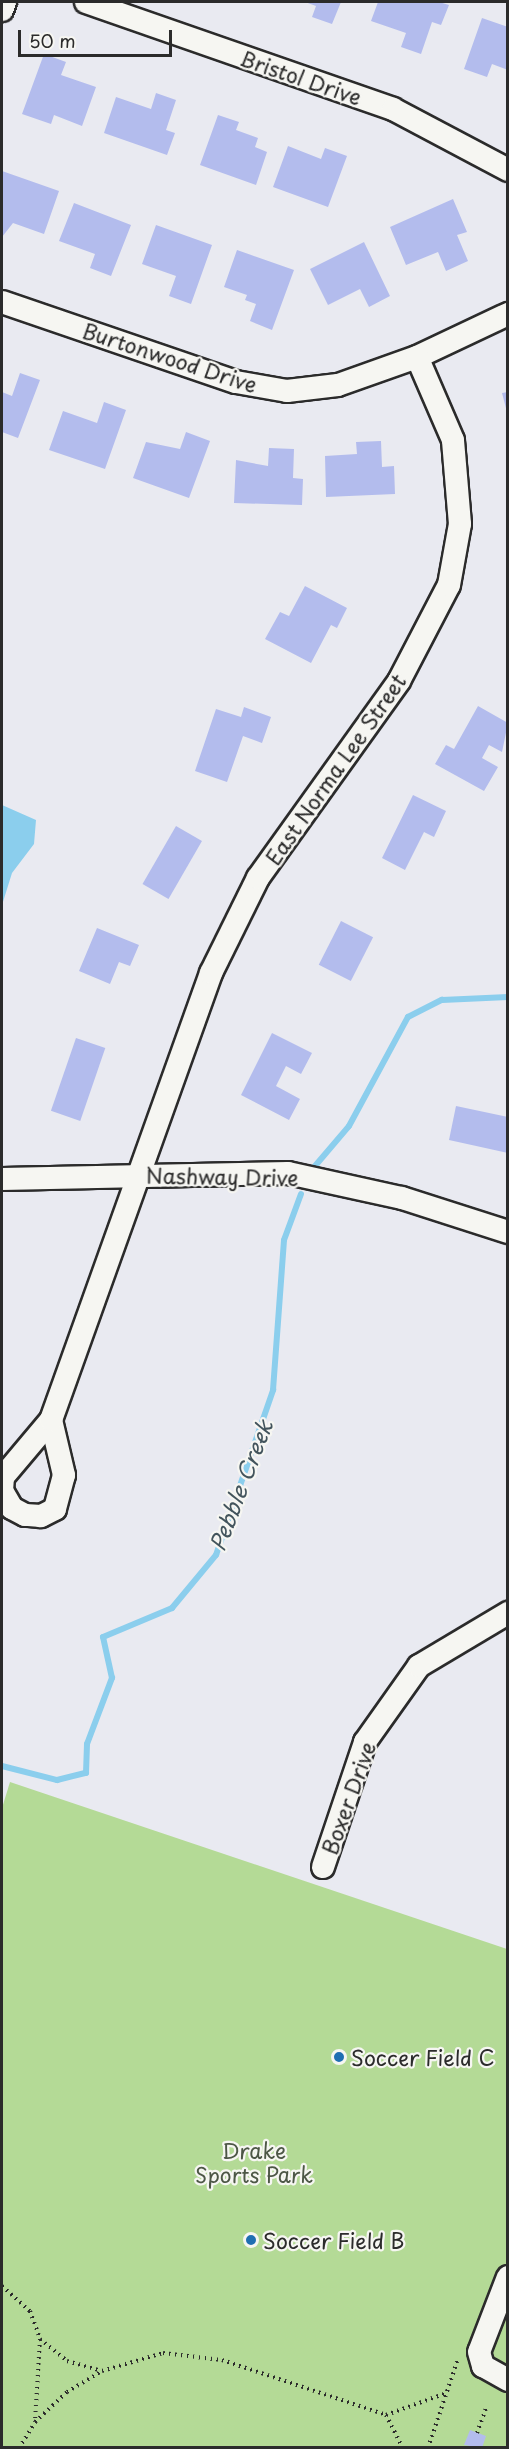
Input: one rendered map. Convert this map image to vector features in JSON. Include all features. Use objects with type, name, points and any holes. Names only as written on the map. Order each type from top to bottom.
[{"type":"street","points":[[2,10],[5,2]]},
{"type":"street","name":"Bristol Drive","points":[[86,2],[393,110],[507,170]]},
{"type":"street","name":"Burtonwood Drive","points":[[2,302],[236,382],[287,391],[338,385],[417,357],[507,314]]},
{"type":"street","name":"East Norma Lee Street","points":[[51,1420],[210,973],[258,878],[399,681],[448,585],[460,524],[453,440],[417,357]]},
{"type":"street","name":"Nashway Drive","points":[[2,1179],[138,1173],[288,1173],[402,1198],[507,1232]]},
{"type":"street","name":"Boxer Drive","points":[[323,1867],[365,1742],[419,1666],[507,1613]]},
{"type":"street","points":[[507,2277],[479,2352],[483,2366],[507,2380]]},
{"type":"path","points":[[2,2286],[30,2312],[40,2339],[35,2422]]},
{"type":"path","points":[[40,2339],[67,2361],[102,2371]]},
{"type":"path","points":[[19,2448],[35,2422],[67,2392],[102,2371],[163,2353],[191,2354],[272,2375],[386,2415],[446,2393],[428,2448]]},
{"type":"path","points":[[477,2433],[486,2408]]},
{"type":"path","points":[[386,2415],[403,2448]]},
{"type":"green space","name":"Drake Sports Park","points":[[10,1782],[507,1949],[507,2447],[2,2448],[2,1808]]},
{"type":"water","points":[[2,805],[36,820],[34,844],[12,873],[2,905]]},
{"type":"building","points":[[305,2],[341,2],[332,24],[312,17],[316,6]]},
{"type":"building","points":[[378,2],[439,2],[449,5],[441,25],[432,22],[421,54],[401,47],[406,33],[371,21]]},
{"type":"building","points":[[482,18],[508,27],[508,70],[492,64],[487,77],[464,69]]},
{"type":"building","points":[[44,54],[66,62],[61,75],[96,87],[82,126],[54,115],[51,124],[22,114]]},
{"type":"building","points":[[156,93],[176,100],[166,130],[175,133],[167,155],[104,133],[116,97],[151,109]]},
{"type":"building","points":[[218,115],[239,122],[236,130],[258,138],[255,147],[267,152],[256,185],[200,165]]},
{"type":"building","points":[[288,146],[321,159],[325,148],[347,156],[328,207],[273,187]]},
{"type":"building","points":[[2,171],[59,191],[44,234],[13,223],[2,237]]},
{"type":"building","points":[[453,199],[467,232],[457,235],[468,261],[446,271],[438,252],[406,265],[390,227]]},
{"type":"building","points":[[74,203],[131,225],[111,276],[90,268],[95,254],[59,241]]},
{"type":"building","points":[[156,225],[212,245],[191,304],[169,296],[176,276],[142,264]]},
{"type":"building","points":[[364,242],[390,296],[369,307],[360,289],[328,305],[310,269]]},
{"type":"building","points":[[237,250],[294,270],[272,330],[250,321],[256,304],[245,300],[247,295],[224,287]]},
{"type":"building","points":[[20,373],[40,380],[18,438],[2,432],[2,392],[12,396]]},
{"type":"building","points":[[508,392],[508,411],[507,412],[502,393]]},
{"type":"building","points":[[104,402],[126,410],[105,469],[49,450],[63,411],[97,423]]},
{"type":"building","points":[[186,432],[210,441],[189,498],[133,478],[146,442],[180,449]]},
{"type":"building","points":[[381,441],[382,467],[394,466],[395,494],[326,497],[325,456],[357,454],[356,442]]},
{"type":"building","points":[[269,448],[294,449],[293,478],[303,479],[302,505],[234,503],[236,460],[268,466]]},
{"type":"building","points":[[305,586],[347,608],[337,628],[331,625],[311,663],[265,639],[280,612],[289,616]]},
{"type":"building","points":[[478,706],[508,723],[502,752],[489,745],[482,758],[498,767],[484,791],[435,764],[446,745],[454,749]]},
{"type":"building","points":[[244,707],[271,717],[262,743],[243,736],[227,782],[195,771],[216,709],[241,717]]},
{"type":"building","points":[[413,795],[446,811],[434,837],[424,832],[405,870],[382,858]]},
{"type":"building","points":[[176,826],[202,841],[168,899],[142,884]]},
{"type":"building","points":[[341,921],[373,937],[351,981],[319,965]]},
{"type":"building","points":[[97,928],[139,945],[130,966],[119,962],[110,984],[79,971]]},
{"type":"building","points":[[272,1033],[312,1053],[301,1074],[286,1066],[276,1086],[300,1099],[289,1120],[241,1095]]},
{"type":"building","points":[[76,1038],[105,1048],[80,1121],[51,1111]]},
{"type":"building","points":[[456,1106],[508,1117],[508,1153],[449,1140]]},
{"type":"building","points":[[470,2430],[486,2436],[482,2448],[464,2445]]},
{"type":"waterway","name":"Pebble Creek","points":[[315,1166],[349,1126],[408,1017],[442,1000],[508,997]]},
{"type":"waterway","name":"Pebble Creek","points":[[2,1766],[57,1780],[86,1773],[87,1744],[112,1678],[103,1637],[172,1608],[216,1555],[273,1390],[284,1240],[301,1194]]},
{"type":"place","name":"Soccer Field C","points":[[339,2057]]},
{"type":"place","name":"Soccer Field B","points":[[251,2240]]}]
